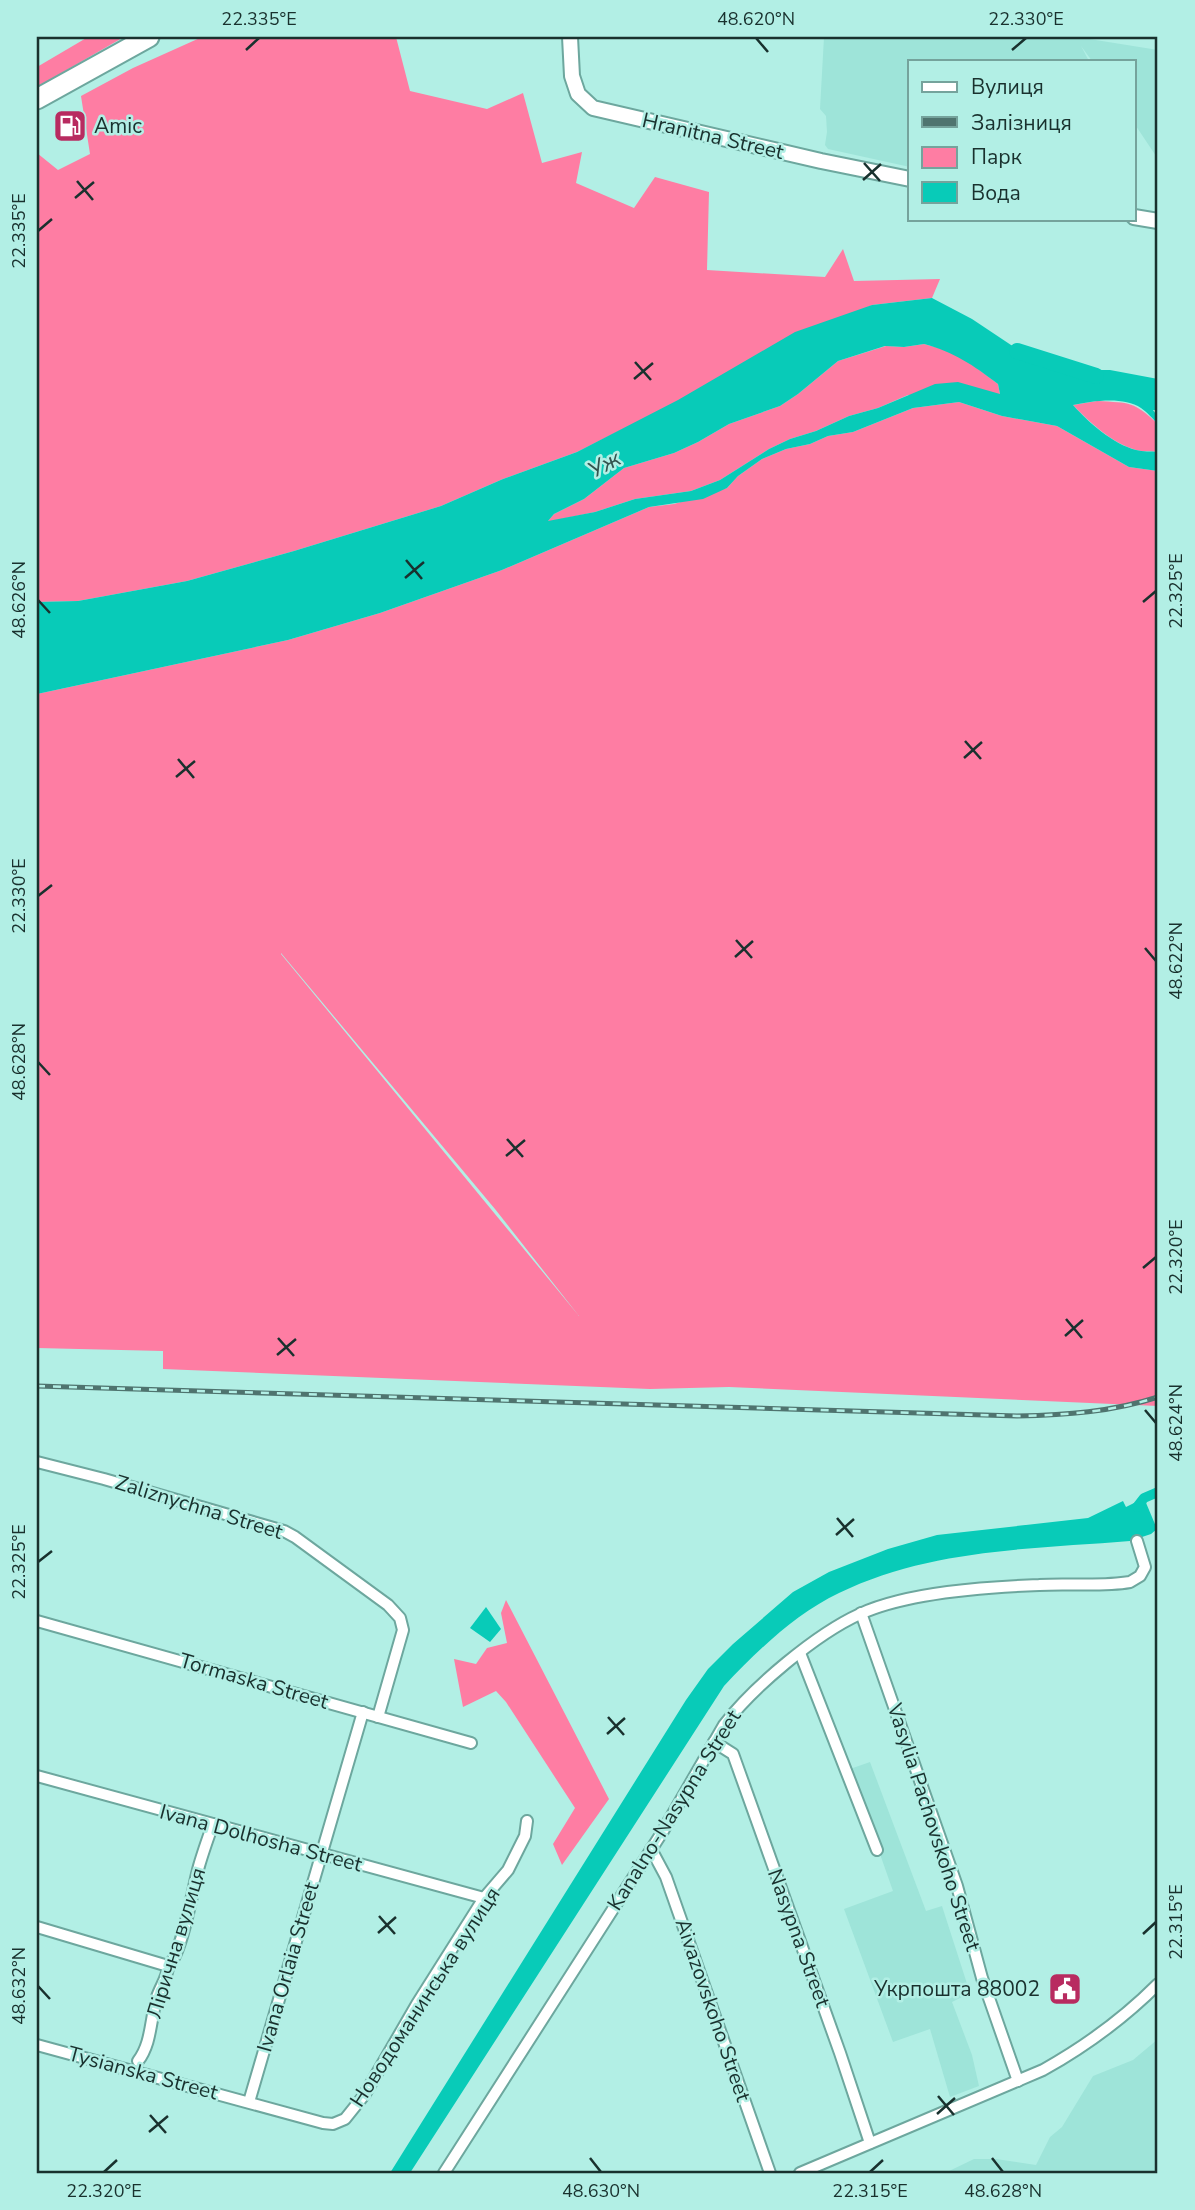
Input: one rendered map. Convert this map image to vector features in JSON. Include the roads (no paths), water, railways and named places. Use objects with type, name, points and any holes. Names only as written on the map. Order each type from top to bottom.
[{"type":"highway","points":[[37,99],[149,37]]},
{"type":"street","name":"Hranitna Street","points":[[570,37],[572,76],[578,94],[593,108],[908,179]]},
{"type":"street","points":[[1136,217],[1158,221]]},
{"type":"street","name":"Zaliznychna Street","points":[[37,1462],[284,1531],[379,1598],[400,1618],[403,1630],[378,1717]]},
{"type":"street","name":"Kanalno-Nasypna Street","points":[[444,2173],[651,1849],[714,1742],[736,1709],[765,1681],[800,1653],[861,1613],[903,1601],[956,1592],[1039,1585],[1130,1582],[1140,1576],[1145,1567],[1137,1541]]},
{"type":"street","name":"Vasylia Pachovskoho Street","points":[[861,1613],[957,1886],[982,1978],[1018,2081]]},
{"type":"street","name":"Tormaska Street","points":[[37,1621],[471,1743]]},
{"type":"street","points":[[800,1653],[877,1850]]},
{"type":"street","name":"Ivana Orlaia Street","points":[[249,2102],[363,1712]]},
{"type":"street","name":"Nasypna Street","points":[[714,1742],[733,1754],[870,2143]]},
{"type":"street","name":"Ivana Dolhosha Street","points":[[37,1776],[484,1898]]},
{"type":"street","name":"Новодоманинська вулиця","points":[[249,2102],[323,2123],[333,2124],[345,2119],[365,2094],[417,2004],[484,1898],[508,1870],[525,1836],[527,1821]]},
{"type":"street","name":"Лірична вулиця","points":[[138,2061],[148,2041],[156,2000],[168,1973],[168,1966],[173,1962],[179,1945],[213,1824]]},
{"type":"street","name":"Aivazovskoho Street","points":[[651,1849],[666,1877],[770,2173]]},
{"type":"street","points":[[37,1927],[168,1966]]},
{"type":"street","points":[[800,2173],[1018,2081],[1072,2054],[1117,2022],[1158,1984]]},
{"type":"street","name":"Tysianska Street","points":[[37,2045],[249,2102]]},
{"type":"water","points":[[932,298],[972,319],[1017,349],[1065,370],[1110,370],[1158,379],[1158,410],[1153,410],[1158,417],[1158,424],[1141,408],[1126,402],[1098,401],[1073,405],[1094,426],[1119,443],[1139,451],[1158,452],[1158,471],[1129,467],[1057,426],[1002,416],[959,402],[913,408],[853,432],[828,436],[762,459],[738,476],[727,488],[703,499],[649,507],[502,570],[380,613],[288,640],[37,694],[37,602],[78,601],[187,581],[441,506],[503,479],[577,452],[678,400],[795,332],[872,305]],"holes":[[[924,344],[963,360],[998,384],[1000,394],[958,382],[935,384],[878,408],[790,439],[720,480],[691,491],[635,499],[595,512],[548,521],[554,514],[584,499],[624,468],[674,453],[729,424],[780,406],[838,361],[885,346]]]},
{"type":"water","points":[[1144,1498],[1157,1529],[1151,1534],[1130,1541],[1019,1549],[909,1567],[873,1578],[839,1593],[807,1611],[763,1647],[724,1686],[410,2173],[390,2173],[686,1700],[708,1669],[733,1644],[793,1592],[829,1572],[888,1549],[937,1535],[1088,1518],[1123,1501],[1126,1507]]},
{"type":"water","points":[[486,1607],[501,1629],[490,1642],[470,1628]]},
{"type":"waterway","name":"Уж","points":[[1017,351],[1096,376]]},
{"type":"waterway","points":[[1137,1507],[1144,1498],[1158,1492]]},
{"type":"railway","points":[[37,1386],[1017,1416],[1088,1412],[1158,1397]]},
{"type":"place","name":"Amic","points":[[70,126]]},
{"type":"place","name":"Укрпошта 88002","points":[[1065,1989]]}]
